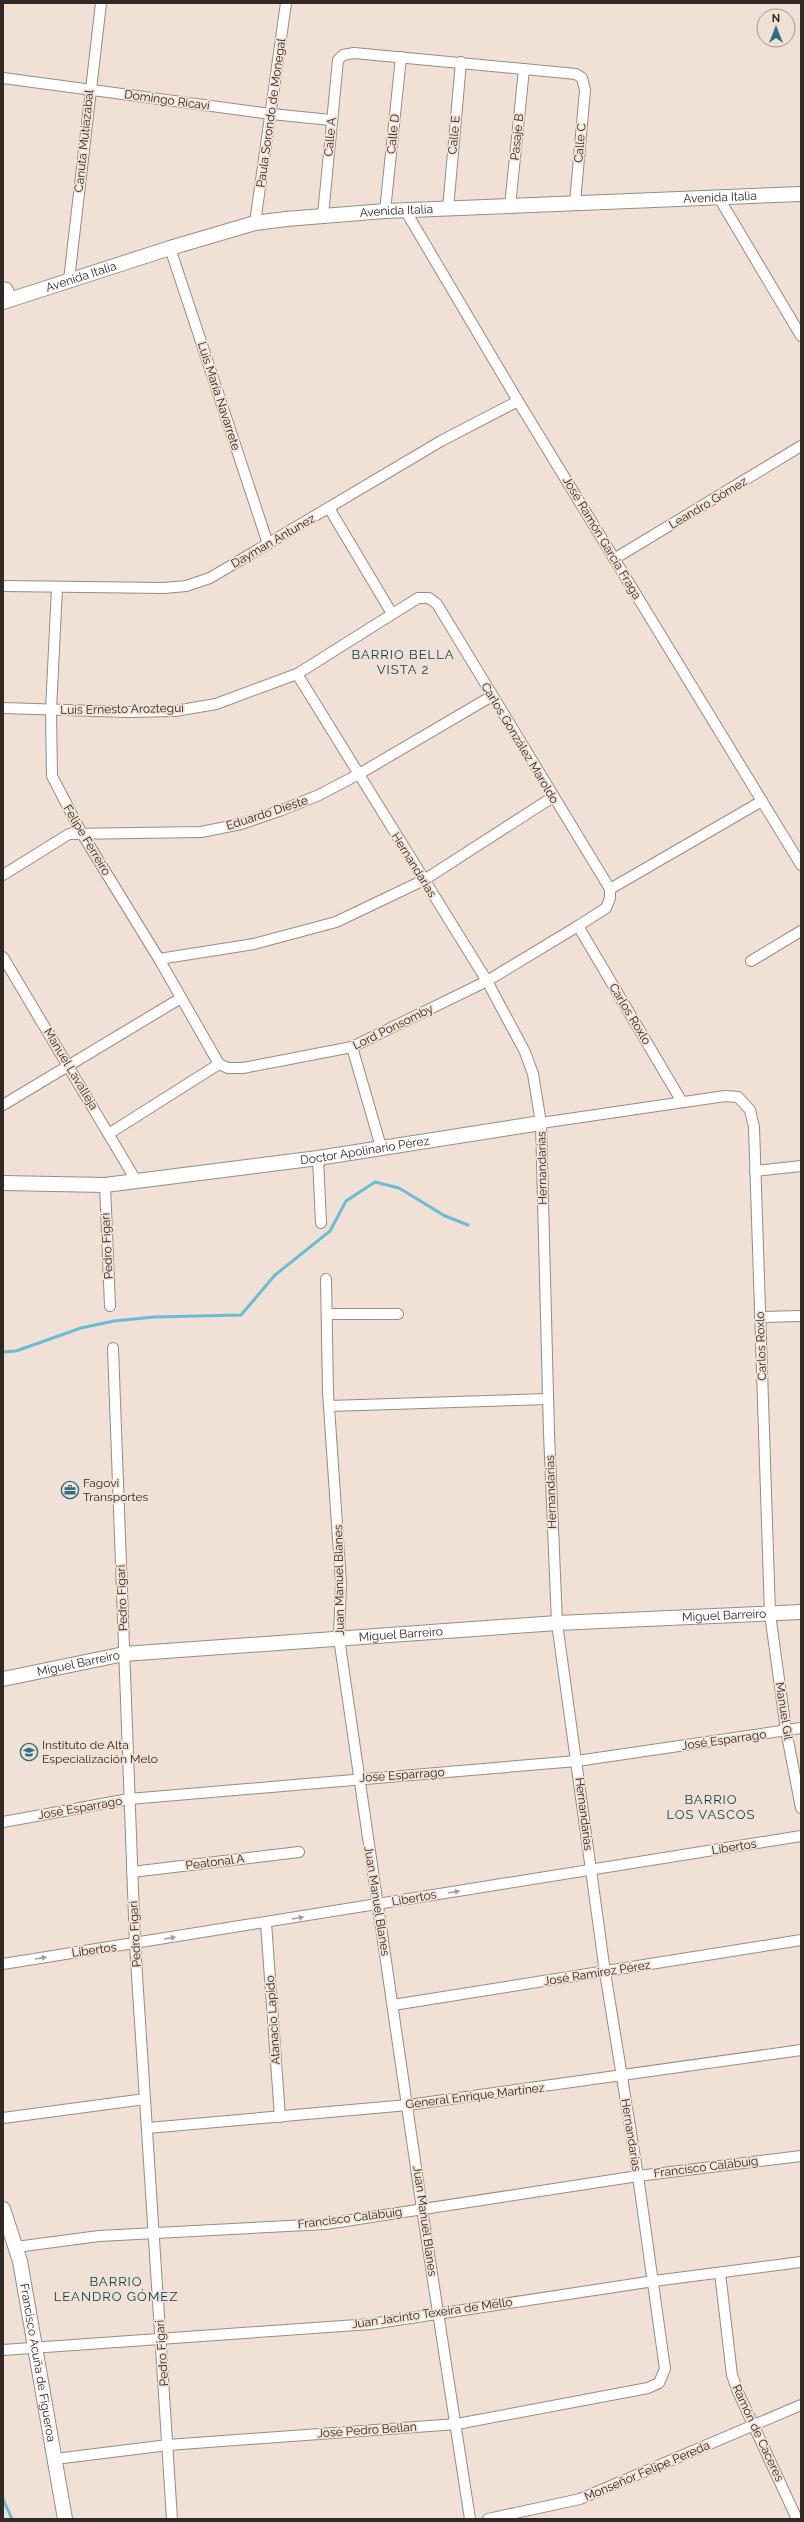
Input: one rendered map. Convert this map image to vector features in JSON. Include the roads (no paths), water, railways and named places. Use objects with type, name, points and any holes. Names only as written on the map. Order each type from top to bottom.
[{"type":"street","name":"Canuta Mutiazabal","points":[[69,280],[89,90],[101,3]]},
{"type":"street","name":"Paula Sorondo de Monegal","points":[[255,223],[286,3]]},
{"type":"street","name":"Calle A","points":[[323,215],[338,60],[343,55],[354,53],[400,57]]},
{"type":"street","points":[[400,57],[524,69]]},
{"type":"street","name":"Calle D","points":[[384,211],[400,57]]},
{"type":"street","name":"Calle E","points":[[448,209],[461,62]]},
{"type":"street","name":"Calle C","points":[[524,69],[576,74],[582,78],[586,84],[575,203]]},
{"type":"street","name":"Pasaje B","points":[[510,206],[524,69]]},
{"type":"street","name":"Domingo Ricavi","points":[[3,78],[271,114],[331,120]]},
{"type":"street","name":"Avenida Italia","points":[[8,300],[170,248],[255,223],[323,215],[384,211],[801,194]]},
{"type":"street","points":[[719,198],[801,336]]},
{"type":"street","name":"José Ramón Garcia Fraga","points":[[405,210],[518,401],[801,865]]},
{"type":"street","name":"Luis María Navarrete","points":[[170,248],[268,544]]},
{"type":"street","points":[[3,287],[7,288],[8,300]]},
{"type":"street","name":"Dayman Antunez","points":[[3,586],[57,588],[164,588],[186,586],[210,578],[440,441],[518,401]]},
{"type":"street","name":"Leandro Gómez","points":[[614,559],[801,446]]},
{"type":"street","points":[[329,508],[391,612]]},
{"type":"street","name":"Felipe Ferreiro","points":[[57,588],[51,710],[52,776],[81,832],[159,958],[219,1064]]},
{"type":"street","name":"Luis Ernesto Aroztegui","points":[[3,708],[175,711],[216,704],[297,674],[391,612],[418,598],[429,598]]},
{"type":"street","name":"Carlos González Maroldo","points":[[429,598],[437,604],[610,889]]},
{"type":"street","name":"Hernandarias","points":[[297,674],[487,981],[525,1052],[533,1074],[541,1123],[548,1399],[557,1623],[605,1972],[654,2281],[665,2368]]},
{"type":"street","name":"Eduardo Dieste","points":[[3,875],[69,834],[81,832],[162,834],[202,832],[241,824],[282,810],[319,795],[359,774],[492,696]]},
{"type":"street","points":[[159,958],[254,944],[336,922],[424,880],[553,797]]},
{"type":"street","points":[[610,889],[762,801]]},
{"type":"street","name":"Lord Ponsomby","points":[[219,1064],[228,1068],[243,1068],[352,1047],[487,981],[578,926],[606,908],[610,898],[610,889]]},
{"type":"street","name":"Carlos Roxlo","points":[[578,926],[682,1102]]},
{"type":"street","points":[[751,961],[801,931]]},
{"type":"street","name":"Manuel Lavalleja","points":[[3,957],[110,1133],[137,1182]]},
{"type":"street","points":[[3,1105],[181,998]]},
{"type":"street","points":[[352,1047],[381,1147]]},
{"type":"street","points":[[110,1133],[219,1064]]},
{"type":"street","name":"Carlos Roxlo","points":[[725,1096],[738,1097],[750,1110],[754,1126],[770,1614]]},
{"type":"street","name":"Doctor Apolinario Pérez","points":[[3,1183],[104,1185],[137,1182],[318,1158],[381,1147],[725,1096]]},
{"type":"street","points":[[318,1158],[321,1223]]},
{"type":"street","points":[[755,1171],[801,1166]]},
{"type":"street","name":"Pedro Figari","points":[[104,1185],[110,1306]]},
{"type":"street","name":"Juan Manuel Blanes","points":[[326,1279],[329,1406],[340,1549],[339,1638],[358,1778],[408,2105],[422,2209],[457,2424],[470,2519]]},
{"type":"street","points":[[327,1314],[398,1314]]},
{"type":"street","points":[[760,1317],[801,1316]]},
{"type":"street","name":"Pedro Figari","points":[[113,1348],[135,1944],[162,2338],[172,2519]]},
{"type":"street","points":[[329,1406],[548,1399]]},
{"type":"street","name":"Miguel Barreiro","points":[[3,1679],[124,1654],[557,1623],[801,1612]]},
{"type":"street","name":"Manuel Gil","points":[[770,1614],[786,1730],[801,1808]]},
{"type":"street","name":"José Esparrago","points":[[3,1822],[129,1799],[358,1778],[577,1761],[801,1728]]},
{"type":"street","name":"Libertos","points":[[3,1964],[801,1836]]},
{"type":"street","name":"Peatonal A","points":[[132,1872],[299,1852]]},
{"type":"street","name":"Atanacio Lapido","points":[[266,1923],[280,2117]]},
{"type":"street","name":"José Ramírez Pérez","points":[[393,2005],[801,1940]]},
{"type":"street","name":"General Enrique Martínez","points":[[148,2128],[408,2105],[801,2050]]},
{"type":"street","points":[[3,2118],[145,2099]]},
{"type":"street","name":"Francisco Calabuig","points":[[16,2248],[99,2236],[326,2224],[638,2176],[801,2156]]},
{"type":"street","name":"Francisco Acuña de Figueroa","points":[[3,2209],[16,2248],[36,2348],[65,2519]]},
{"type":"street","name":"Juan Jacinto Texeira de Mello","points":[[3,2350],[371,2324],[654,2281],[801,2262]]},
{"type":"street","name":"Ramón de Caceres","points":[[720,2273],[732,2375],[738,2392],[799,2519]]},
{"type":"street","name":"José Pedro Bellan","points":[[55,2459],[168,2445],[457,2424],[648,2388],[659,2383],[665,2368]]},
{"type":"street","name":"Monseñor Felipe Pereda","points":[[488,2519],[580,2499],[801,2405]]},
{"type":"waterway","points":[[3,1352],[16,1351],[81,1328],[114,1321],[154,1317],[241,1315],[275,1275],[330,1231],[346,1201],[375,1182],[399,1188],[445,1216],[468,1225]]},
{"type":"waterway","points":[[3,2499],[12,2519]]},
{"type":"place","name":"Fagovi Transportes","points":[[70,1490]]},
{"type":"place","name":"Instituto de Alta Especialización Melo","points":[[29,1752]]},
{"type":"district","name":"BARRIO BELLA VISTA 2","points":[[403,662]]},
{"type":"district","name":"BARRIO LOS VASCOS","points":[[711,1806]]},
{"type":"district","name":"BARRIO LEANDRO GÓMEZ","points":[[116,2288]]}]
